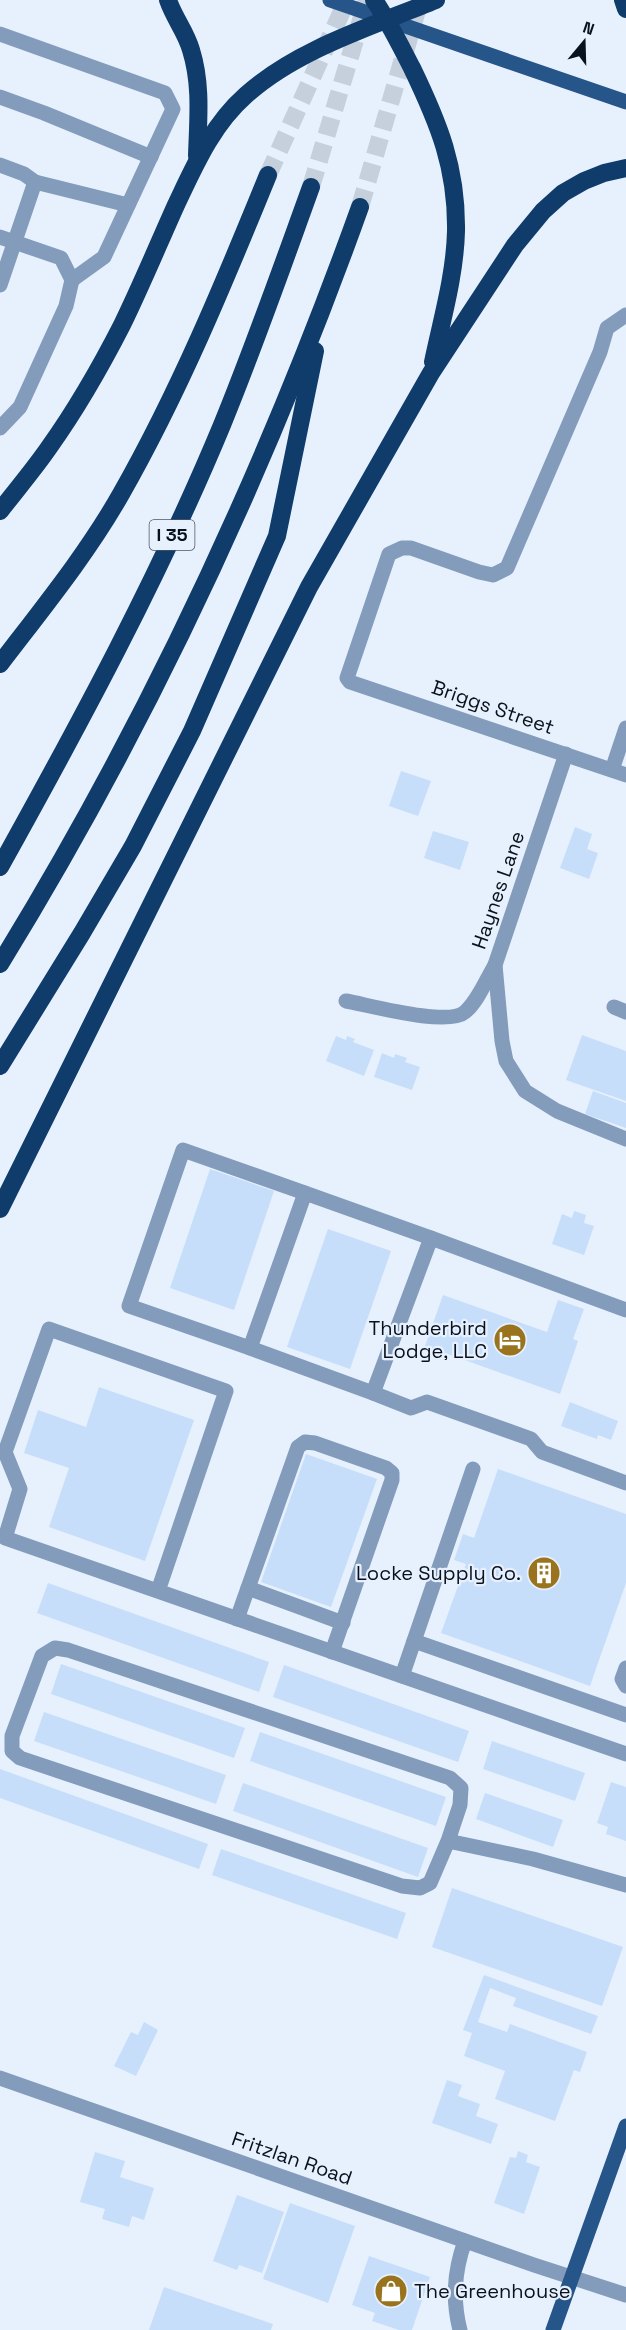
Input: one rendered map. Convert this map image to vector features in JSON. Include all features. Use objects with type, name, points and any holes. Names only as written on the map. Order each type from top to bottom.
[{"type":"highway","points":[[168,0],[192,51],[196,73],[199,97],[197,161]]},
{"type":"highway","points":[[374,0],[388,20],[435,115],[447,151],[453,188],[456,231],[452,276],[431,373]]},
{"type":"highway","points":[[0,511],[50,447],[84,393],[122,325],[197,161],[213,131],[229,111],[268,76],[310,52],[436,0]]},
{"type":"highway","points":[[623,0],[626,9]]},
{"type":"highway","points":[[0,1209],[309,587],[431,373],[515,245],[543,211],[563,193],[584,181],[626,168]]},
{"type":"highway","points":[[0,664],[66,579],[120,496],[161,420],[218,297],[268,175]]},
{"type":"highway","name":"I 35","points":[[0,867],[124,635],[193,490],[235,393],[312,187]]},
{"type":"highway","name":"I 35","points":[[0,964],[84,823],[150,700],[204,591],[256,474],[324,309],[360,207]]},
{"type":"highway","points":[[0,1066],[133,846],[192,730],[277,536],[324,309]]},
{"type":"main road","points":[[330,0],[626,102]]},
{"type":"main road","points":[[553,2330],[626,2126]]},
{"type":"street","points":[[0,34],[165,93],[173,109],[104,257],[72,280]]},
{"type":"street","points":[[0,97],[151,157]]},
{"type":"street","points":[[0,165],[24,174],[35,182],[128,205]]},
{"type":"street","points":[[0,285],[35,182]]},
{"type":"street","points":[[0,237],[61,258],[72,280],[66,306],[20,407],[0,428]]},
{"type":"street","name":"Briggs Street","points":[[619,773],[350,682],[347,678],[389,554],[402,548],[411,548],[478,572],[493,574],[507,568],[600,352],[607,328],[626,315]]},
{"type":"street","points":[[619,773],[626,728]]},
{"type":"street","name":"Haynes Lane","points":[[566,754],[495,965],[502,1041],[506,1061],[525,1091],[557,1111],[626,1139]]},
{"type":"street","points":[[346,1001],[433,1018],[453,1018],[463,1015],[472,1005],[495,965]]},
{"type":"street","points":[[626,1310],[183,1150],[129,1306],[411,1408],[427,1402],[531,1439],[542,1452],[626,1484]]},
{"type":"street","points":[[250,1348],[305,1193]]},
{"type":"street","points":[[374,1393],[431,1238]]},
{"type":"street","points":[[158,1591],[226,1391],[49,1329],[5,1452],[20,1489],[5,1538],[626,1754]]},
{"type":"street","points":[[237,1618],[298,1447],[305,1442],[315,1443],[386,1468],[392,1473],[392,1480],[332,1652]]},
{"type":"street","points":[[402,1676],[473,1469]]},
{"type":"street","points":[[248,1588],[343,1623]]},
{"type":"street","points":[[414,1641],[626,1715]]},
{"type":"street","points":[[55,1648],[68,1650],[450,1778],[461,1788],[460,1805],[448,1840],[430,1883],[420,1888],[402,1887],[20,1758],[12,1751],[12,1736],[42,1656],[55,1648]]},
{"type":"street","points":[[626,1668],[622,1679],[626,1686]]},
{"type":"street","points":[[448,1840],[532,1859],[626,1885]]},
{"type":"street","name":"Fritzlan Road","points":[[0,2078],[626,2295]]},
{"type":"street","points":[[460,2330],[454,2282],[456,2267],[465,2241]]},
{"type":"building","points":[[401,771],[431,781],[418,816],[389,806]]},
{"type":"building","points":[[575,827],[592,834],[587,849],[598,853],[589,879],[560,868]]},
{"type":"building","points":[[433,831],[469,842],[460,870],[424,858]]},
{"type":"building","points":[[582,1035],[626,1051],[626,1101],[566,1080]]},
{"type":"building","points":[[336,1036],[346,1040],[347,1036],[355,1039],[353,1042],[374,1050],[364,1076],[326,1061]]},
{"type":"building","points":[[382,1053],[394,1058],[395,1054],[407,1058],[405,1062],[420,1067],[412,1090],[374,1077]]},
{"type":"building","points":[[593,1091],[626,1103],[626,1128],[585,1114]]},
{"type":"building","points":[[210,1169],[274,1191],[234,1310],[170,1288]]},
{"type":"building","points":[[574,1211],[586,1215],[584,1223],[594,1226],[584,1255],[552,1244],[562,1214],[572,1218]]},
{"type":"building","points":[[328,1229],[391,1251],[350,1369],[287,1347]]},
{"type":"building","points":[[443,1295],[547,1332],[558,1300],[584,1309],[573,1339],[578,1341],[560,1394],[425,1346]]},
{"type":"building","points":[[99,1387],[194,1420],[145,1561],[49,1527],[69,1468],[24,1453],[38,1410],[86,1427]]},
{"type":"building","points":[[570,1402],[618,1421],[611,1440],[598,1435],[597,1439],[561,1426]]},
{"type":"building","points":[[306,1454],[377,1479],[331,1607],[261,1582]]},
{"type":"building","name":"Locke Supply Co.","points":[[498,1469],[626,1514],[626,1583],[590,1686],[441,1633],[466,1564],[454,1560],[463,1534],[474,1538]]},
{"type":"building","points":[[48,1583],[269,1662],[259,1692],[37,1613]]},
{"type":"building","points":[[61,1664],[245,1728],[234,1758],[51,1694]]},
{"type":"building","points":[[284,1665],[469,1731],[458,1762],[273,1697]]},
{"type":"building","points":[[44,1712],[226,1775],[216,1804],[34,1741]]},
{"type":"building","points":[[260,1732],[446,1797],[436,1826],[250,1761]]},
{"type":"building","points":[[492,1741],[585,1773],[575,1801],[483,1769]]},
{"type":"building","points":[[0,1769],[208,1844],[199,1869],[0,1798]]},
{"type":"building","points":[[611,1782],[626,1787],[626,1841],[606,1834],[608,1827],[597,1823]]},
{"type":"building","points":[[243,1783],[428,1848],[418,1877],[233,1811]]},
{"type":"building","points":[[485,1793],[563,1820],[553,1847],[476,1819]]},
{"type":"building","points":[[221,1849],[406,1913],[397,1939],[212,1875]]},
{"type":"building","points":[[452,1888],[623,1947],[602,2006],[432,1947]]},
{"type":"building","points":[[484,1975],[598,2016],[591,2034],[513,2006],[516,1998],[490,1988],[478,2022],[507,2032],[510,2024],[587,2052],[580,2072],[574,2070],[555,2121],[495,2099],[505,2071],[464,2056],[472,2033],[463,2030]]},
{"type":"building","points":[[144,2022],[158,2030],[136,2076],[114,2066],[131,2032],[138,2035]]},
{"type":"building","points":[[447,2080],[462,2085],[458,2096],[480,2104],[476,2116],[498,2124],[491,2144],[432,2123]]},
{"type":"building","points":[[518,2151],[528,2155],[526,2162],[540,2167],[524,2214],[494,2203],[510,2157],[516,2158]]},
{"type":"building","points":[[95,2152],[125,2161],[120,2177],[154,2188],[144,2220],[132,2216],[129,2227],[102,2219],[105,2209],[80,2202]]},
{"type":"building","points":[[237,2195],[284,2212],[262,2273],[239,2265],[237,2270],[213,2261]]},
{"type":"building","points":[[290,2203],[355,2226],[328,2303],[263,2279]]},
{"type":"building","name":"The Greenhouse","points":[[369,2256],[430,2277],[412,2330],[399,2330],[372,2321],[375,2313],[352,2305]]},
{"type":"building","points":[[164,2287],[273,2324],[271,2330],[149,2330]]},
{"type":"tunnel","points":[[268,175],[347,0]]},
{"type":"tunnel","points":[[311,187],[367,0]]},
{"type":"tunnel","points":[[360,207],[420,0]]},
{"type":"place","name":"Thunderbird Lodge, LLC","points":[[510,1340]]},
{"type":"place","name":"Locke Supply Co.","points":[[544,1573]]},
{"type":"place","name":"The Greenhouse","points":[[391,2291]]}]
